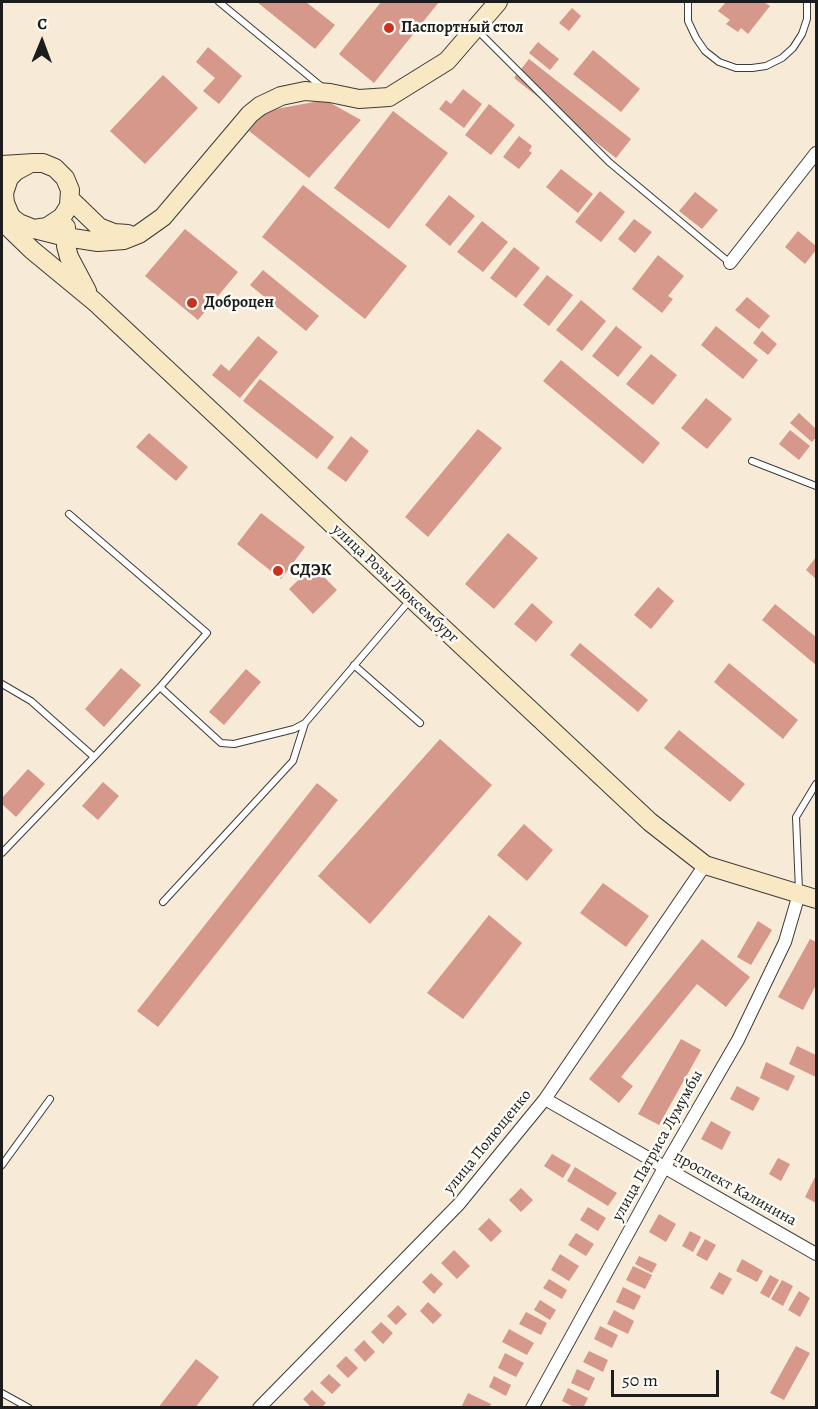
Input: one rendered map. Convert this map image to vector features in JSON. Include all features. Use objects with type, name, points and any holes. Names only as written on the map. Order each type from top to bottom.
[{"type":"main road","points":[[17,232],[109,243],[139,234],[152,226],[173,207],[250,114],[260,106],[281,96],[305,91],[358,99],[389,97],[447,61],[498,2]]},
{"type":"main road","points":[[17,232],[19,224],[5,217],[4,193],[7,183],[5,174],[29,164],[43,163],[59,171],[67,182],[69,203],[66,237],[69,257],[95,303]]},
{"type":"main road","points":[[69,203],[106,231],[139,234]]},
{"type":"main road","points":[[17,232],[47,227],[55,223],[62,218],[69,203]]},
{"type":"main road","name":"улица Розы Люксембург","points":[[17,232],[650,822],[705,865],[808,896]]},
{"type":"street","points":[[730,263],[816,153]]},
{"type":"street","name":"улица Полющенко","points":[[259,1407],[459,1204],[545,1099],[705,865]]},
{"type":"street","name":"улица Патриса Лумумбы","points":[[532,1407],[664,1168],[738,1040],[808,896]]},
{"type":"street","name":"проспект Калинина","points":[[545,1099],[816,1254]]},
{"type":"lane","points":[[219,2],[330,93]]},
{"type":"lane","points":[[688,2],[688,21],[705,51],[719,62],[736,68],[752,68],[766,66],[782,58],[793,48],[805,27],[807,2]]},
{"type":"lane","points":[[476,29],[609,162],[730,263]]},
{"type":"lane","points":[[752,461],[816,486]]},
{"type":"lane","points":[[2,853],[160,687],[207,633],[69,514]]},
{"type":"lane","points":[[160,687],[221,743],[234,744],[294,729],[305,723],[411,599]]},
{"type":"lane","points":[[354,665],[420,723]]},
{"type":"lane","points":[[2,684],[32,700],[94,757]]},
{"type":"lane","points":[[163,902],[293,761],[305,723]]},
{"type":"lane","points":[[808,896],[796,817],[816,784]]},
{"type":"lane","points":[[2,1165],[50,1099]]},
{"type":"lane","points":[[2,1393],[29,1407]]},
{"type":"building","points":[[257,2],[306,2],[335,25],[315,49]]},
{"type":"building","name":"Паспортный стол","points":[[381,2],[439,2],[374,83],[339,54]]},
{"type":"building","points":[[726,2],[764,2],[770,6],[748,34],[741,28],[738,32],[726,24],[730,20],[718,11]]},
{"type":"building","points":[[572,8],[581,16],[569,31],[559,23]]},
{"type":"building","points":[[538,42],[559,59],[550,70],[529,53]]},
{"type":"building","points":[[208,47],[242,76],[219,104],[203,91],[215,78],[196,62]]},
{"type":"building","points":[[593,50],[640,89],[621,112],[573,74]]},
{"type":"building","points":[[529,59],[631,139],[616,158],[514,78]]},
{"type":"building","points":[[163,75],[198,108],[145,164],[110,131]]},
{"type":"building","points":[[463,89],[482,104],[464,128],[439,109],[446,100],[451,104]]},
{"type":"building","points":[[325,100],[361,120],[309,178],[249,131],[265,111]]},
{"type":"building","points":[[489,104],[515,125],[491,155],[465,135]]},
{"type":"building","points":[[393,111],[448,153],[389,229],[334,188]]},
{"type":"building","points":[[519,136],[532,146],[529,151],[532,153],[519,169],[503,157]]},
{"type":"building","points":[[561,169],[593,194],[578,213],[546,187]]},
{"type":"building","points":[[303,185],[407,266],[365,319],[262,237]]},
{"type":"building","points":[[600,191],[625,212],[601,242],[575,222]]},
{"type":"building","points":[[695,192],[718,210],[702,229],[679,211]]},
{"type":"building","points":[[449,195],[475,216],[450,246],[425,225]]},
{"type":"building","points":[[634,219],[652,232],[635,253],[618,239]]},
{"type":"building","points":[[482,221],[508,242],[483,272],[457,252]]},
{"type":"building","points":[[185,229],[238,272],[198,320],[145,276]]},
{"type":"building","points":[[798,231],[816,246],[816,250],[805,264],[785,247]]},
{"type":"building","points":[[514,247],[540,268],[516,298],[490,278]]},
{"type":"building","points":[[658,255],[684,276],[668,296],[673,299],[662,313],[632,289]]},
{"type":"building","points":[[263,270],[319,316],[306,331],[250,285]]},
{"type":"building","points":[[547,275],[573,295],[549,326],[523,305]]},
{"type":"building","points":[[747,297],[770,316],[759,329],[735,310]]},
{"type":"building","points":[[581,300],[606,321],[582,351],[556,330]]},
{"type":"building","points":[[616,326],[642,347],[618,377],[592,356]]},
{"type":"building","points":[[716,326],[758,360],[743,379],[701,345]]},
{"type":"building","points":[[762,331],[777,344],[768,355],[753,343]]},
{"type":"building","points":[[258,336],[278,352],[240,398],[212,375],[221,364],[229,371]]},
{"type":"building","points":[[651,354],[677,375],[653,405],[626,384]]},
{"type":"building","points":[[561,360],[660,443],[643,464],[543,381]]},
{"type":"building","points":[[260,379],[334,437],[317,459],[243,401]]},
{"type":"building","points":[[706,398],[732,419],[707,449],[681,428]]},
{"type":"building","points":[[799,413],[816,429],[816,437],[812,442],[790,423]]},
{"type":"building","points":[[478,429],[502,448],[428,537],[405,517]]},
{"type":"building","points":[[790,430],[810,446],[799,460],[779,444]]},
{"type":"building","points":[[149,433],[188,467],[176,481],[136,447]]},
{"type":"building","points":[[351,436],[369,451],[346,482],[327,468]]},
{"type":"building","points":[[261,513],[305,547],[281,579],[237,544]]},
{"type":"building","points":[[508,533],[538,558],[494,609],[465,584]]},
{"type":"building","points":[[816,557],[816,579],[806,570]]},
{"type":"building","points":[[313,566],[337,590],[313,614],[289,589]]},
{"type":"building","points":[[658,587],[674,601],[651,629],[634,615]]},
{"type":"building","points":[[532,603],[553,622],[536,642],[514,624]]},
{"type":"building","points":[[775,604],[816,637],[816,665],[762,620]]},
{"type":"building","points":[[580,643],[648,700],[638,712],[570,655]]},
{"type":"building","points":[[729,663],[798,720],[783,739],[714,682]]},
{"type":"building","points":[[121,668],[141,685],[104,727],[85,709]]},
{"type":"building","points":[[246,669],[261,682],[224,725],[209,712]]},
{"type":"building","points":[[679,730],[745,784],[730,802],[664,748]]},
{"type":"building","points":[[440,739],[492,785],[370,924],[318,876]]},
{"type":"building","points":[[28,769],[45,784],[16,817],[2,804],[2,798]]},
{"type":"building","points":[[103,782],[119,796],[98,820],[82,806]]},
{"type":"building","points":[[317,783],[338,800],[158,1027],[137,1011]]},
{"type":"building","points":[[524,824],[553,850],[527,881],[497,855]]},
{"type":"building","points":[[603,883],[649,916],[626,947],[580,913]]},
{"type":"building","points":[[489,915],[522,943],[463,1019],[427,993]]},
{"type":"building","points":[[758,921],[772,930],[751,965],[737,957]]},
{"type":"building","points":[[702,939],[750,977],[726,1007],[697,984],[621,1077],[633,1086],[619,1103],[589,1079]]},
{"type":"building","points":[[810,939],[816,942],[816,985],[803,1010],[778,997]]},
{"type":"building","points":[[681,1039],[701,1050],[659,1125],[638,1114]]},
{"type":"building","points":[[797,1046],[816,1055],[816,1077],[789,1064]]},
{"type":"building","points":[[766,1062],[795,1076],[788,1091],[760,1078]]},
{"type":"building","points":[[737,1086],[760,1098],[753,1111],[730,1099]]},
{"type":"building","points":[[711,1121],[731,1132],[722,1150],[701,1139]]},
{"type":"building","points":[[552,1154],[571,1165],[563,1178],[544,1166]]},
{"type":"building","points":[[778,1158],[790,1164],[781,1181],[769,1174]]},
{"type":"building","points":[[575,1167],[617,1193],[608,1206],[567,1181]]},
{"type":"building","points":[[816,1175],[816,1203],[805,1197]]},
{"type":"building","points":[[521,1188],[533,1200],[521,1212],[509,1200]]},
{"type":"building","points":[[588,1207],[606,1218],[598,1231],[580,1220]]},
{"type":"building","points":[[659,1214],[676,1224],[666,1242],[649,1232]]},
{"type":"building","points":[[489,1218],[502,1231],[491,1242],[478,1229]]},
{"type":"building","points":[[690,1231],[701,1237],[693,1252],[682,1246]]},
{"type":"building","points":[[576,1233],[594,1244],[586,1256],[568,1245]]},
{"type":"building","points":[[705,1239],[716,1245],[707,1261],[696,1255]]},
{"type":"building","points":[[454,1250],[470,1266],[457,1279],[441,1263]]},
{"type":"building","points":[[560,1254],[579,1266],[569,1281],[551,1270]]},
{"type":"building","points":[[639,1256],[657,1264],[652,1273],[635,1264]]},
{"type":"building","points":[[742,1259],[763,1271],[757,1282],[736,1271]]},
{"type":"building","points":[[633,1266],[652,1275],[645,1289],[626,1280]]},
{"type":"building","points":[[719,1272],[732,1279],[723,1295],[710,1288]]},
{"type":"building","points":[[431,1273],[443,1284],[434,1294],[422,1282]]},
{"type":"building","points":[[770,1275],[779,1280],[769,1298],[760,1293]]},
{"type":"building","points":[[549,1279],[567,1290],[562,1299],[543,1288]]},
{"type":"building","points":[[782,1280],[793,1286],[783,1306],[771,1299]]},
{"type":"building","points":[[623,1287],[641,1296],[634,1310],[616,1302]]},
{"type":"building","points":[[799,1291],[810,1298],[800,1317],[788,1310]]},
{"type":"building","points":[[540,1300],[556,1310],[550,1320],[534,1310]]},
{"type":"building","points":[[428,1302],[442,1315],[433,1324],[420,1311]]},
{"type":"building","points":[[398,1305],[407,1314],[396,1325],[387,1316]]},
{"type":"building","points":[[614,1310],[634,1321],[628,1334],[607,1324]]},
{"type":"building","points":[[526,1312],[547,1323],[541,1335],[519,1324]]},
{"type":"building","points":[[381,1322],[393,1333],[383,1344],[371,1332]]},
{"type":"building","points":[[600,1326],[618,1335],[612,1348],[594,1339]]},
{"type":"building","points":[[509,1329],[534,1343],[527,1355],[502,1342]]},
{"type":"building","points":[[364,1340],[375,1352],[365,1362],[354,1350]]},
{"type":"building","points":[[796,1346],[810,1353],[784,1400],[770,1393]]},
{"type":"building","points":[[589,1351],[608,1360],[603,1372],[583,1362]]},
{"type":"building","points":[[505,1353],[524,1363],[516,1377],[498,1368]]},
{"type":"building","points":[[346,1356],[358,1368],[348,1378],[336,1366]]},
{"type":"building","points":[[196,1359],[219,1377],[195,1408],[158,1408]]},
{"type":"building","points":[[577,1369],[595,1378],[589,1391],[571,1383]]},
{"type":"building","points":[[329,1374],[341,1385],[332,1394],[320,1383]]},
{"type":"building","points":[[494,1376],[511,1385],[506,1396],[489,1387]]},
{"type":"building","points":[[568,1388],[588,1398],[583,1408],[576,1408],[562,1401]]},
{"type":"building","points":[[312,1390],[326,1403],[321,1408],[312,1408],[303,1399]]},
{"type":"building","points":[[468,1393],[491,1404],[489,1408],[461,1408]]},
{"type":"place","name":"Паспортный стол","points":[[389,28]]},
{"type":"place","name":"Доброцен","points":[[192,303]]},
{"type":"place","name":"СДЭК","points":[[278,571]]}]
